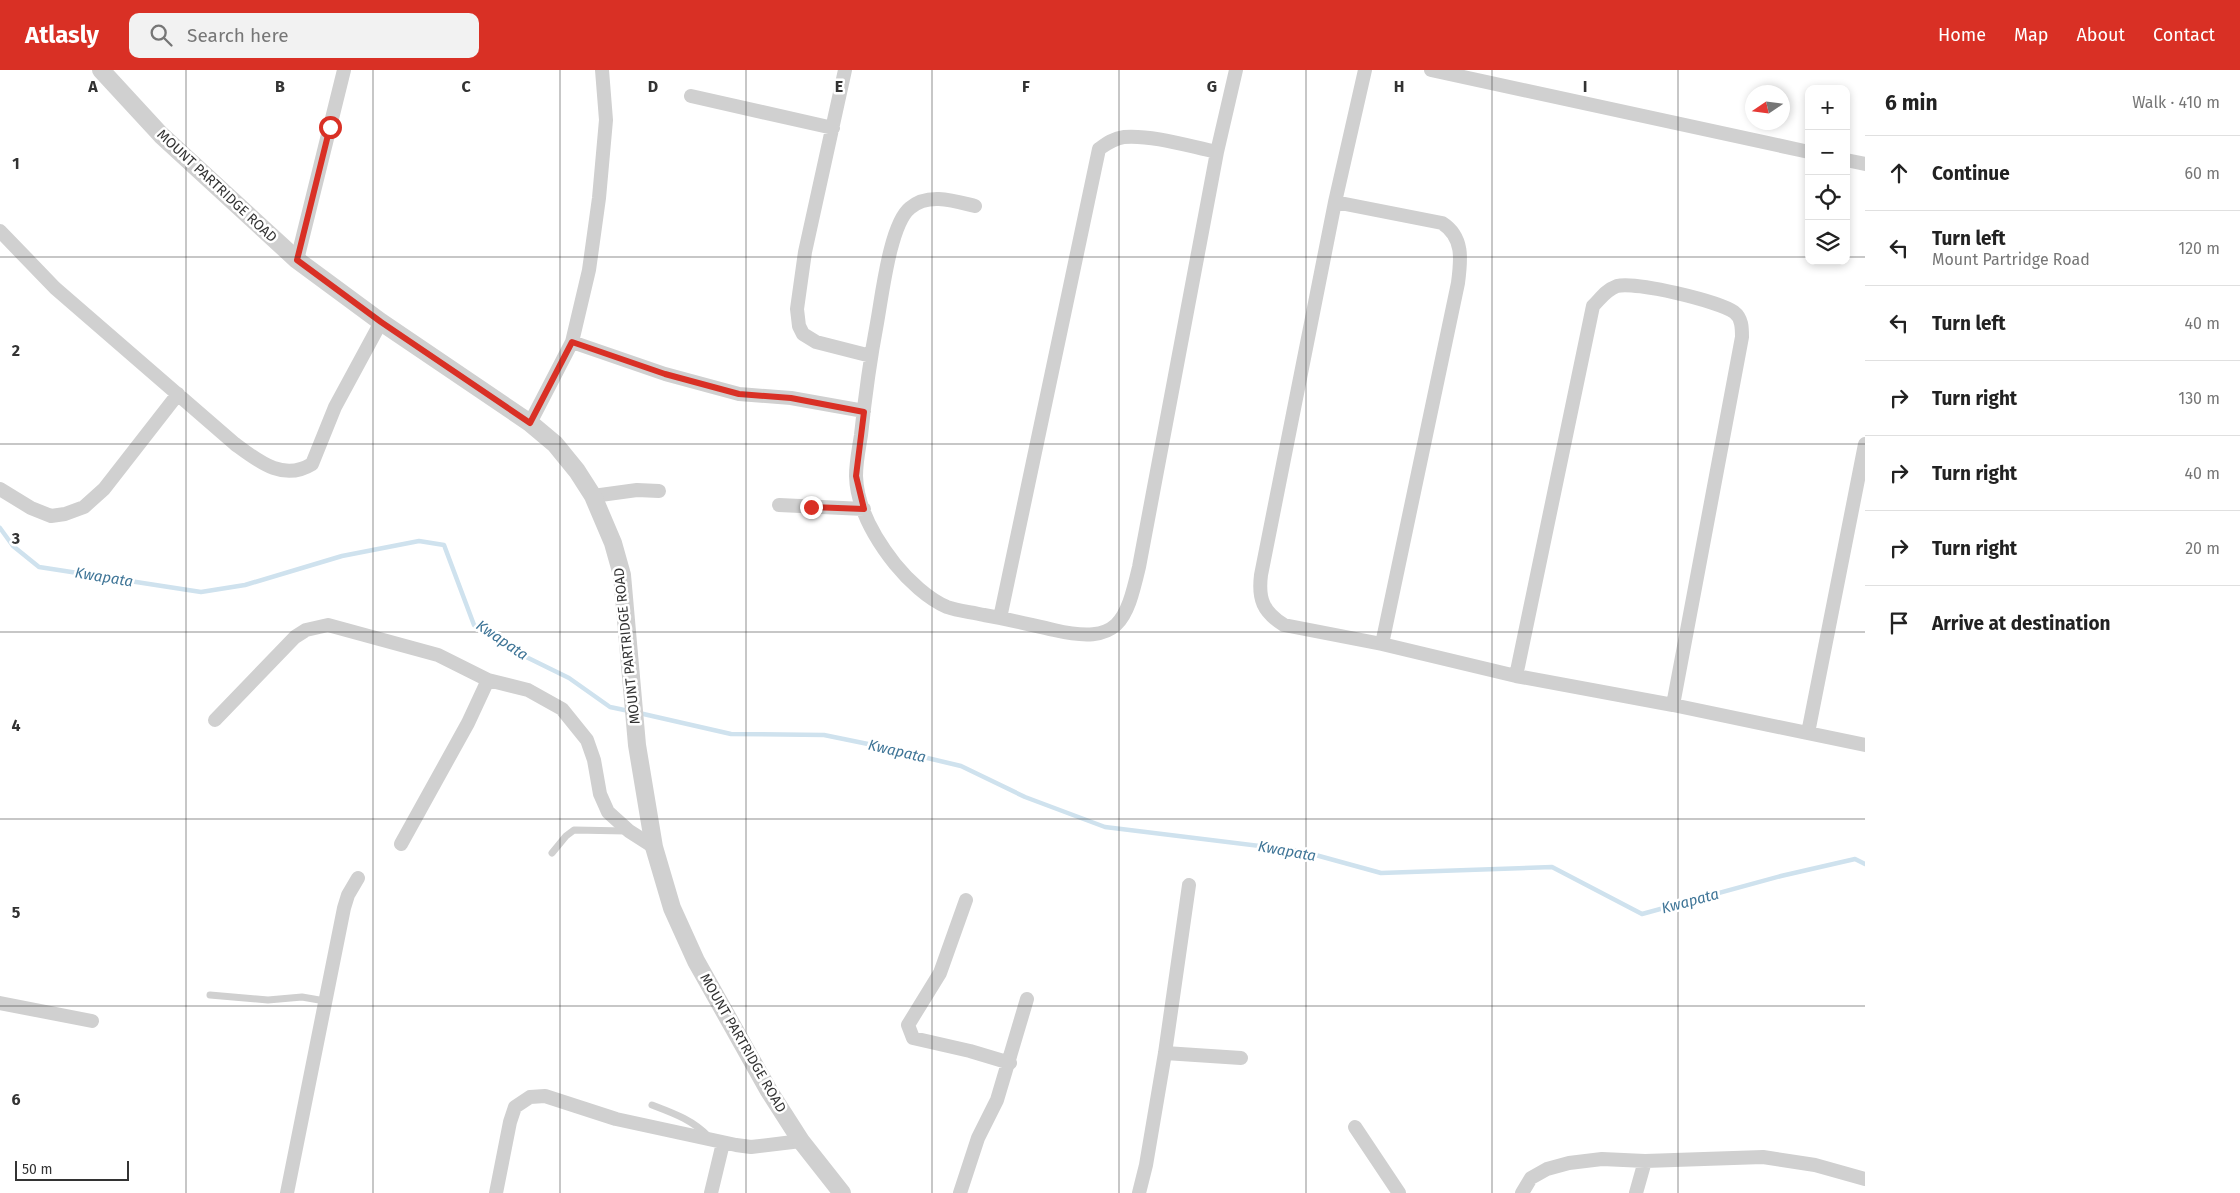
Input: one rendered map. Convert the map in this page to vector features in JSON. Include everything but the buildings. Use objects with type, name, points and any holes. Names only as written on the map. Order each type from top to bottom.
[{"type":"street","name":"MOUNT PARTRIDGE ROAD","points":[[101,70],[161,135],[297,260],[381,322],[530,423],[555,444],[578,471],[593,496],[613,543],[622,575],[637,745],[654,847],[672,908],[696,961],[764,1083],[801,1142],[842,1193]]},
{"type":"street","points":[[297,260],[344,70]]},
{"type":"street","points":[[530,423],[572,342],[589,270],[599,198],[606,120],[602,70]]},
{"type":"street","points":[[845,70],[805,252],[796,310],[804,334],[816,342],[871,356]]},
{"type":"street","points":[[975,206],[939,198],[923,201],[910,208],[902,219],[893,240],[871,356],[856,476],[864,509],[870,527],[882,548],[902,573],[927,595],[947,607],[1059,631],[1088,634],[1108,631],[1120,623],[1130,606],[1218,152],[1236,70]]},
{"type":"street","points":[[1366,70],[1335,202],[1259,593],[1265,608],[1272,618],[1284,625],[1382,644],[1516,676],[1673,705],[1865,745]]},
{"type":"street","points":[[1431,70],[1805,151]]},
{"type":"street","points":[[691,96],[833,128]]},
{"type":"street","points":[[1000,618],[1099,149],[1108,142],[1122,137],[1148,139],[1218,152]]},
{"type":"street","points":[[1850,161],[1865,164]]},
{"type":"street","points":[[1335,202],[1442,223],[1452,229],[1458,240],[1461,261],[1458,283],[1382,644]]},
{"type":"street","points":[[0,231],[55,288],[235,444],[261,464],[295,471],[312,464],[335,407],[381,322]]},
{"type":"street","points":[[1516,676],[1593,306],[1606,292],[1618,286],[1630,285],[1678,294],[1721,305],[1736,313],[1742,323],[1742,337],[1673,705]]},
{"type":"street","points":[[572,342],[665,374],[739,394],[791,398],[864,412]]},
{"type":"street","points":[[0,489],[31,508],[52,516],[65,514],[84,507],[104,489],[178,394]]},
{"type":"street","points":[[1808,733],[1865,444]]},
{"type":"street","points":[[593,496],[637,490],[659,491]]},
{"type":"street","points":[[779,505],[864,509]]},
{"type":"street","points":[[215,720],[295,637],[317,626],[328,625],[438,655],[488,680],[528,690],[562,708],[587,740],[594,760],[604,805],[614,820],[654,847]]},
{"type":"street","points":[[401,844],[468,723],[488,680]]},
{"type":"street","points":[[287,1193],[344,908],[348,895],[358,878]]},
{"type":"street","points":[[1139,1193],[1146,1165],[1165,1053],[1189,885]]},
{"type":"street","points":[[966,900],[940,973],[908,1025],[909,1034],[913,1038],[970,1051],[1010,1063]]},
{"type":"street","points":[[960,1193],[978,1138],[998,1100],[1027,1000]]},
{"type":"street","points":[[0,1003],[92,1021]]},
{"type":"street","points":[[1165,1053],[1241,1058]]},
{"type":"street","points":[[496,1193],[510,1122],[516,1108],[530,1097],[545,1096],[616,1119],[751,1147],[801,1142]]},
{"type":"street","points":[[1355,1127],[1399,1193]]},
{"type":"street","points":[[711,1193],[717,1141]]},
{"type":"street","points":[[1522,1193],[1531,1178],[1547,1169],[1569,1163],[1602,1159],[1644,1161],[1763,1157],[1815,1166],[1865,1179]]},
{"type":"street","points":[[1636,1193],[1644,1161]]},
{"type":"lane","points":[[552,853],[566,836],[574,830],[629,831]]},
{"type":"lane","points":[[210,995],[268,1000],[302,997],[325,1001]]},
{"type":"lane","points":[[652,1105],[686,1118],[717,1141]]},
{"type":"waterway","name":"Kwapata","points":[[0,528],[13,546],[39,567],[201,592],[245,585],[342,556],[419,541],[444,545],[474,625],[516,652],[569,678],[610,707],[629,711]]},
{"type":"waterway","name":"Kwapata","points":[[639,713],[731,734],[824,735],[961,766],[1025,797],[1105,827],[1301,851],[1381,873],[1552,867],[1642,914],[1781,876],[1855,859],[1865,864]]},
{"type":"route","points":[[330,127],[297,260],[381,322],[530,423],[552,384],[572,342],[665,374],[739,394],[791,398],[864,412],[856,476],[864,509],[811,507]]}]
